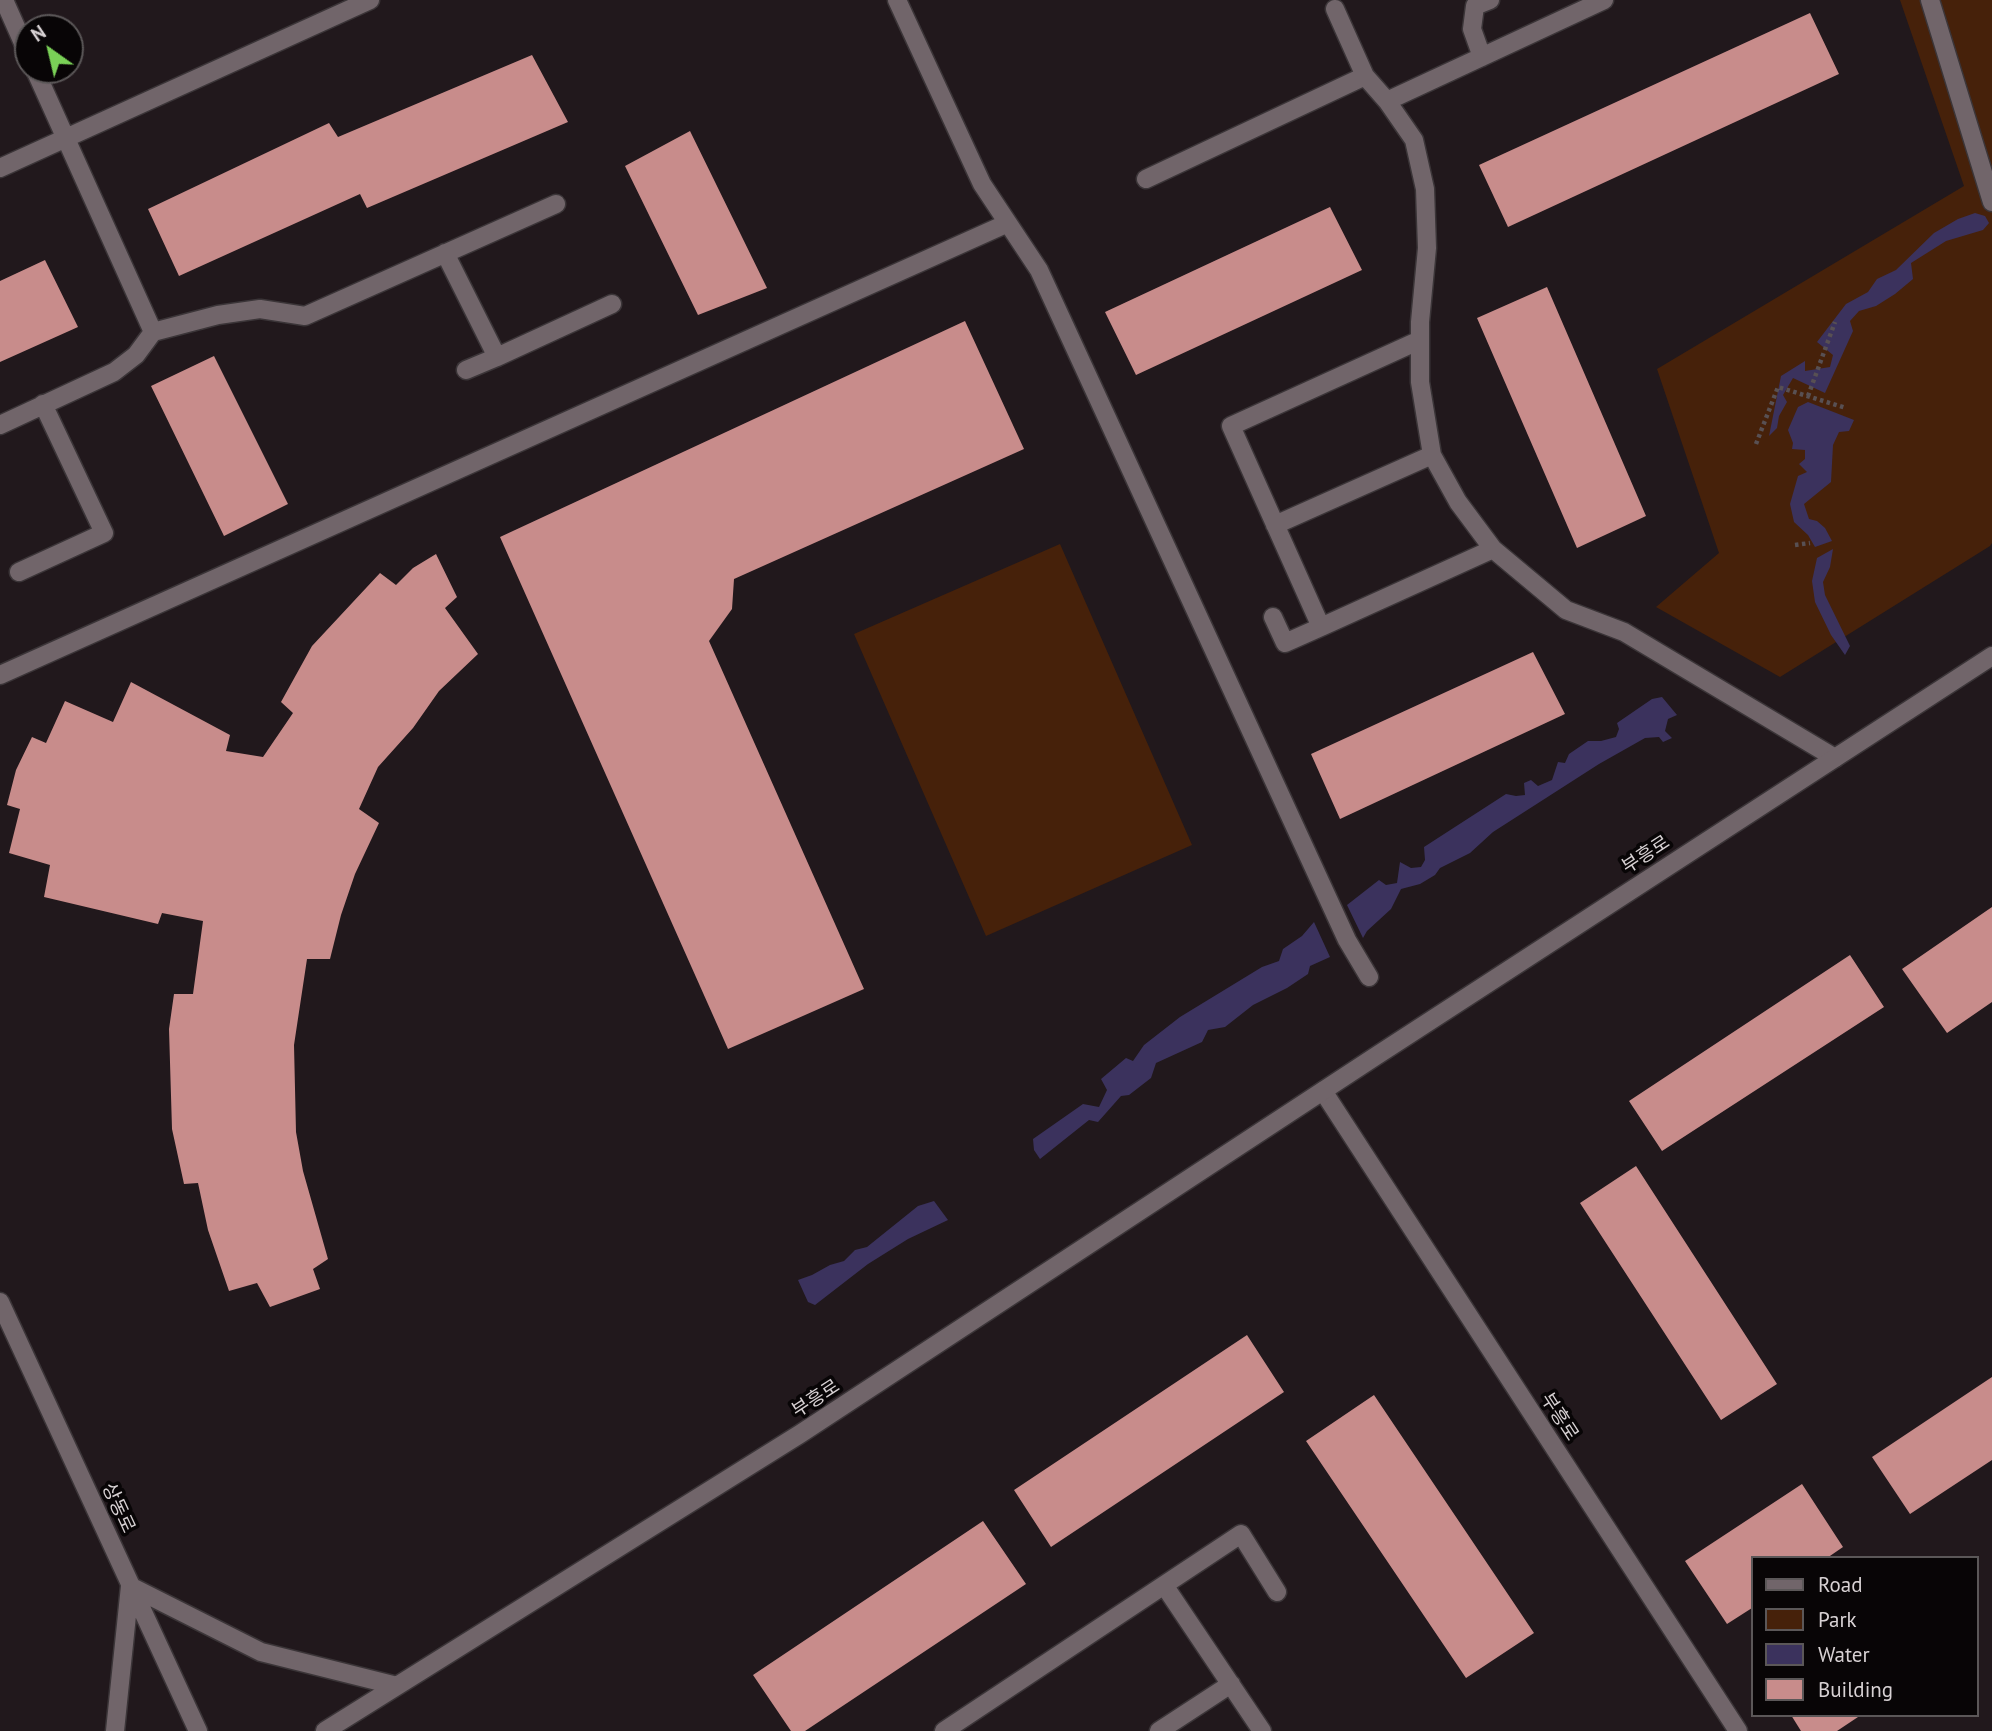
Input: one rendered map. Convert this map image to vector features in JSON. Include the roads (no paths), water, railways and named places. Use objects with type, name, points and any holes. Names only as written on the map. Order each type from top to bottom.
[{"type":"street","points":[[4,0],[14,22]]},
{"type":"street","points":[[0,167],[370,0]]},
{"type":"street","points":[[897,0],[982,184],[1040,270],[1341,927],[1369,977]]},
{"type":"street","points":[[1482,57],[1472,29],[1475,6],[1489,0]]},
{"type":"street","points":[[1387,101],[1604,0]]},
{"type":"street","points":[[1930,0],[1992,202]]},
{"type":"street","points":[[1335,9],[1366,76],[1387,101],[1413,140],[1425,189],[1427,248],[1420,322],[1420,382],[1432,455],[1458,502],[1493,549],[1566,610],[1624,632],[1835,758]]},
{"type":"street","points":[[1146,178],[1366,76]]},
{"type":"street","points":[[41,84],[153,332]]},
{"type":"street","points":[[0,425],[114,372],[136,355],[153,332],[218,315],[260,309],[305,316],[556,204]]},
{"type":"street","points":[[0,675],[1008,223]]},
{"type":"street","points":[[445,253],[497,357]]},
{"type":"street","points":[[466,370],[612,304]]},
{"type":"street","points":[[1321,627],[1231,426],[1420,341]]},
{"type":"street","points":[[19,572],[104,533],[43,404]]},
{"type":"street","points":[[1275,525],[1432,455]]},
{"type":"street","points":[[1273,617],[1285,643],[1493,549]]},
{"type":"street","name":"부흥로","points":[[325,1731],[800,1434],[1992,656]]},
{"type":"street","name":"부흥로","points":[[1323,1091],[1738,1731]]},
{"type":"street","name":"상동로","points":[[0,1302],[198,1731]]},
{"type":"street","points":[[944,1731],[1241,1534],[1277,1592]]},
{"type":"street","points":[[1164,1585],[1262,1731]]},
{"type":"street","points":[[115,1731],[130,1586],[261,1652],[397,1686]]},
{"type":"street","points":[[1159,1731],[1231,1684]]},
{"type":"water","points":[[1975,213],[1985,216],[1989,223],[1983,230],[1946,241],[1911,263],[1913,279],[1876,306],[1859,311],[1850,321],[1853,331],[1825,393],[1793,378],[1783,395],[1787,402],[1779,416],[1777,428],[1769,436],[1781,376],[1805,361],[1805,371],[1830,367],[1833,355],[1817,342],[1846,304],[1868,292],[1877,279],[1896,270],[1934,233]]},
{"type":"water","points":[[1808,402],[1854,420],[1849,431],[1839,432],[1833,445],[1831,482],[1804,504],[1809,519],[1817,521],[1825,528],[1832,541],[1815,547],[1808,535],[1794,522],[1790,504],[1798,476],[1807,472],[1799,464],[1805,459],[1805,450],[1792,449],[1793,443],[1788,430],[1798,407]]},
{"type":"water","points":[[1833,549],[1830,567],[1823,582],[1825,595],[1850,646],[1845,655],[1831,635],[1815,602],[1812,581],[1817,558]]},
{"type":"water","points":[[1662,697],[1677,715],[1668,719],[1665,731],[1672,738],[1663,742],[1659,737],[1645,738],[1493,832],[1470,853],[1440,868],[1435,875],[1420,884],[1401,889],[1391,909],[1363,938],[1347,905],[1379,880],[1386,885],[1397,883],[1400,862],[1411,868],[1421,867],[1425,860],[1424,847],[1506,794],[1525,795],[1524,783],[1531,780],[1538,786],[1552,780],[1558,762],[1565,763],[1569,754],[1588,741],[1616,737],[1619,729],[1617,723],[1652,699]]},
{"type":"water","points":[[1314,922],[1330,957],[1310,966],[1308,974],[1253,1005],[1225,1027],[1208,1030],[1202,1042],[1156,1063],[1151,1078],[1129,1095],[1121,1096],[1098,1122],[1089,1120],[1040,1159],[1034,1150],[1033,1139],[1083,1104],[1099,1107],[1107,1090],[1101,1079],[1126,1058],[1133,1061],[1144,1045],[1180,1017],[1262,967],[1279,961],[1283,949],[1302,936]]},
{"type":"water","points":[[934,1201],[948,1220],[908,1239],[868,1264],[815,1305],[808,1302],[798,1280],[844,1261],[855,1250],[867,1247],[918,1206]]}]
